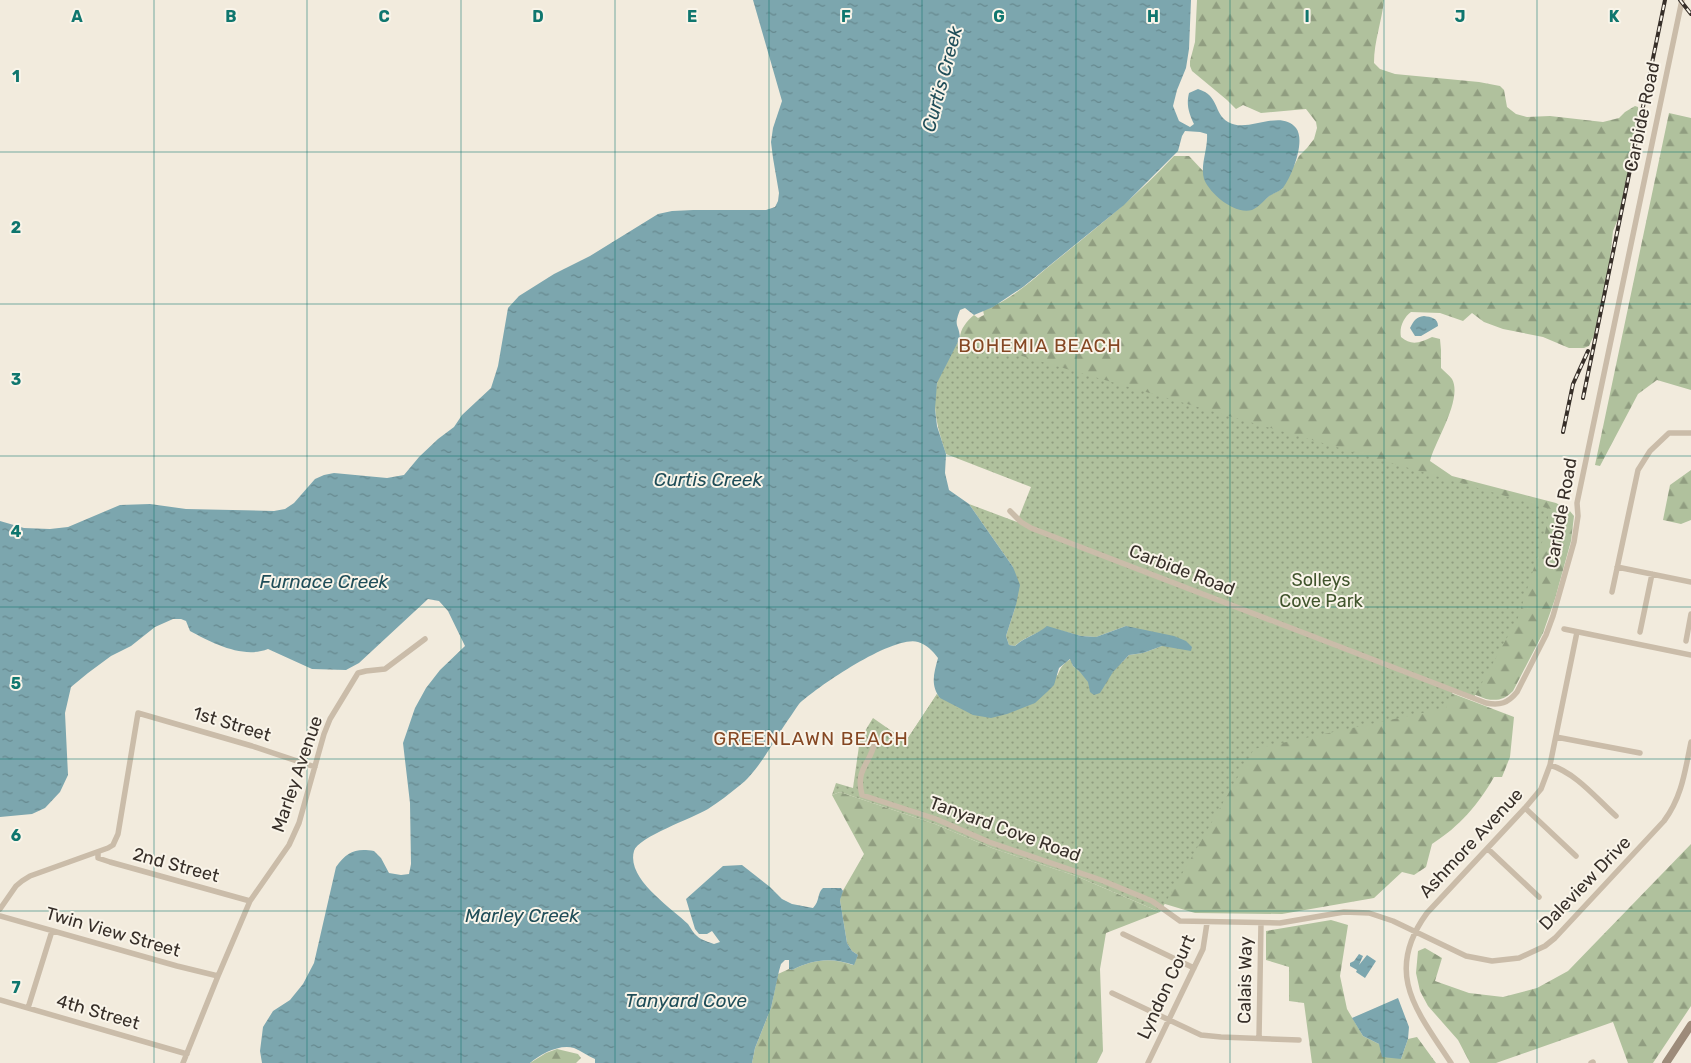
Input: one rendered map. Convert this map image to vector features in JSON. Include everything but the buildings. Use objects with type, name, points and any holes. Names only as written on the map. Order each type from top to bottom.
[{"type":"main road","points":[[1666,1063],[1691,1025]]},
{"type":"street","name":"Carbide Road","points":[[1010,511],[1021,522],[1031,528],[1486,703],[1503,704],[1511,699],[1517,692],[1546,635],[1560,594],[1574,542],[1578,516],[1576,503],[1682,0]]},
{"type":"street","points":[[1612,592],[1638,470],[1650,451],[1669,433],[1691,433]]},
{"type":"street","points":[[1617,567],[1691,582]]},
{"type":"street","points":[[1640,632],[1652,574]]},
{"type":"street","points":[[1686,640],[1691,614]]},
{"type":"street","points":[[1564,629],[1691,654]]},
{"type":"street","name":"Ashmore Avenue","points":[[1451,1063],[1416,1009],[1408,986],[1406,975],[1408,954],[1414,932],[1427,913],[1488,849],[1541,789],[1550,766],[1577,632]]},
{"type":"street","name":"Marley Avenue","points":[[183,1063],[250,901],[289,845],[299,823],[330,719],[358,673],[385,669],[426,639]]},
{"type":"street","name":"1st Street","points":[[98,853],[113,845],[118,834],[137,715],[140,712],[315,767]]},
{"type":"street","points":[[1556,737],[1640,753]]},
{"type":"street","name":"Tanyard Cove Road","points":[[875,741],[859,780],[862,795],[936,819],[989,842],[1102,880],[1152,901],[1176,919],[1186,922]]},
{"type":"street","name":"Daleview Drive","points":[[1186,922],[1288,922],[1357,911],[1381,916],[1466,956],[1492,961],[1519,958],[1545,946],[1555,938],[1668,816],[1681,792],[1691,742]]},
{"type":"street","points":[[1550,766],[1560,768],[1572,776],[1616,816]]},
{"type":"street","points":[[1525,808],[1576,856]]},
{"type":"street","points":[[1488,849],[1539,897]]},
{"type":"street","points":[[0,909],[16,886],[30,876],[98,853]]},
{"type":"street","name":"2nd Street","points":[[98,853],[98,858],[110,862],[250,901]]},
{"type":"street","name":"Twin View Street","points":[[0,916],[218,976]]},
{"type":"street","name":"Lyndon Court","points":[[1148,1063],[1206,942],[1207,923]]},
{"type":"street","name":"Calais Way","points":[[1259,1038],[1261,923]]},
{"type":"street","points":[[28,1008],[52,931]]},
{"type":"street","points":[[1123,934],[1194,968]]},
{"type":"street","points":[[1112,993],[1192,1032],[1206,1036],[1300,1040]]},
{"type":"street","name":"4th Street","points":[[0,1000],[187,1054]]},
{"type":"green space","points":[[1197,0],[1384,0],[1374,55],[1374,63],[1380,69],[1395,74],[1479,82],[1500,86],[1504,90],[1507,107],[1516,114],[1527,117],[1550,116],[1603,122],[1619,118],[1635,106],[1638,107],[1636,135],[1618,219],[1613,231],[1609,268],[1595,333],[1589,346],[1569,348],[1543,337],[1503,329],[1484,322],[1472,313],[1463,321],[1440,313],[1411,312],[1404,319],[1401,326],[1401,337],[1408,342],[1420,342],[1432,337],[1440,339],[1441,368],[1452,379],[1454,387],[1451,408],[1430,461],[1452,476],[1556,503],[1569,510],[1574,516],[1571,541],[1555,599],[1543,633],[1513,691],[1503,698],[1497,700],[1486,699],[1041,526],[1032,486],[960,338],[964,325],[974,315],[978,318],[984,315],[983,310],[1002,302],[1028,283],[1115,212],[1174,156],[1189,156],[1204,172],[1205,180],[1260,204],[1270,195],[1282,189],[1299,156],[1314,139],[1317,128],[1316,122],[1306,109],[1261,113],[1243,105],[1236,109],[1192,71],[1190,61],[1195,42]]},
{"type":"green space","points":[[1669,113],[1691,118],[1691,390],[1657,380],[1638,394],[1600,466],[1595,465]]},
{"type":"green space","name":"Solleys Cove Park","points":[[960,338],[1550,509],[1545,533],[1518,618],[1473,699],[1453,691],[1446,708],[1254,749],[1160,912],[1076,876],[992,848],[935,824],[840,792],[832,795],[836,783],[853,788],[860,739],[873,718],[906,741],[937,694],[951,705],[976,715],[1014,709],[1031,704],[1042,697],[1054,683],[1063,665],[1071,659],[1073,666],[1088,682],[1090,692],[1104,688],[1113,672],[1129,655],[1143,653],[1162,646],[1126,626],[1096,637],[1081,636],[1047,627],[1022,640],[1015,646],[1009,645],[1006,636],[1016,605],[1013,567],[969,504],[1017,522],[1031,487],[946,454],[935,411],[935,393],[941,374]]},
{"type":"green space","points":[[1691,470],[1691,520],[1681,524],[1663,520],[1670,485]]},
{"type":"green space","points":[[1047,539],[1514,717],[1510,757],[1502,777],[1494,777],[1482,797],[1468,814],[1432,844],[1426,867],[1414,875],[1402,872],[1374,898],[1282,914],[1195,913],[1165,904],[906,741],[937,694],[940,698],[1182,651]]},
{"type":"green space","points":[[840,792],[935,824],[992,848],[1076,876],[1160,912],[1106,933],[1100,969],[1103,1051],[1097,1063],[752,1063],[755,1048],[771,1008],[778,974],[807,963],[822,960],[845,962],[853,965],[858,955],[852,951],[847,943],[840,900],[841,894],[864,854],[832,795]]},
{"type":"green space","points":[[1691,844],[1691,1006],[1653,1063],[1628,1063],[1613,1022],[1496,1063],[1470,1063],[1458,1040],[1428,1006],[1420,991],[1416,973],[1418,951],[1425,948],[1442,958],[1435,981],[1469,993],[1503,997],[1537,988],[1568,971]]},
{"type":"green space","points":[[1331,920],[1348,925],[1340,976],[1347,1009],[1363,1036],[1401,1059],[1408,1039],[1417,1037],[1436,1063],[1312,1063],[1304,1003],[1289,1001],[1289,967],[1266,960],[1266,931]]},
{"type":"green space","points":[[557,1049],[578,1054],[581,1058],[576,1063],[530,1063],[546,1053]]},
{"type":"water","name":"Curtis Creek","points":[[753,0],[1191,0],[1189,49],[1186,68],[1173,106],[1179,121],[1190,127],[1194,124],[1188,109],[1188,97],[1189,93],[1198,89],[1210,96],[1220,114],[1228,122],[1236,125],[1245,125],[1281,120],[1289,122],[1296,128],[1299,134],[1299,150],[1287,183],[1256,208],[1248,211],[1239,210],[1228,205],[1209,188],[1203,174],[1207,134],[1185,131],[1178,151],[1124,205],[1023,287],[993,307],[974,315],[965,308],[960,310],[957,323],[960,338],[937,383],[935,409],[937,426],[946,454],[945,473],[949,490],[969,504],[1013,567],[1020,585],[1006,636],[1009,645],[1015,646],[1047,626],[1081,636],[1096,637],[1126,626],[1174,636],[1186,641],[1192,647],[1191,651],[1162,646],[1143,653],[1129,655],[1113,672],[1100,693],[1094,695],[1090,692],[1088,682],[1073,666],[1070,659],[1059,668],[1054,685],[1035,703],[991,718],[973,715],[940,698],[934,684],[934,674],[938,658],[927,647],[918,642],[906,642],[891,646],[838,675],[799,704],[759,764],[746,780],[731,792],[708,809],[655,834],[638,846],[634,851],[633,862],[643,882],[688,924],[696,935],[714,944],[720,942],[712,931],[707,934],[699,934],[695,929],[686,899],[723,866],[742,865],[782,899],[792,904],[813,908],[823,888],[841,888],[843,891],[840,900],[847,943],[852,951],[858,955],[854,965],[846,962],[822,960],[807,963],[792,970],[789,969],[789,960],[785,960],[781,964],[771,1008],[755,1048],[752,1063],[595,1063],[595,1059],[574,1048],[562,1047],[539,1056],[530,1063],[262,1063],[260,1051],[263,1027],[273,1011],[290,1000],[303,984],[314,963],[336,867],[352,852],[367,850],[374,851],[381,858],[389,873],[409,874],[411,864],[410,803],[403,743],[415,708],[426,688],[440,670],[465,646],[448,611],[439,601],[428,599],[359,663],[346,670],[312,669],[268,649],[258,652],[238,651],[190,631],[186,621],[173,619],[155,627],[131,646],[111,656],[71,687],[65,713],[68,775],[60,792],[45,808],[32,814],[0,817],[0,521],[24,528],[50,529],[68,527],[120,505],[150,504],[186,509],[274,511],[285,509],[294,503],[315,479],[324,475],[334,473],[387,478],[404,475],[419,457],[454,427],[462,415],[491,388],[498,366],[508,308],[519,296],[554,274],[590,256],[658,214],[693,210],[766,210],[775,207],[779,193],[771,142],[773,128],[782,101]]},
{"type":"water","points":[[1424,316],[1432,317],[1438,323],[1438,326],[1421,336],[1415,336],[1410,328],[1416,319]]},
{"type":"water","points":[[1359,954],[1363,956],[1359,965],[1367,955],[1376,961],[1365,978],[1350,966],[1350,963]]},
{"type":"water","points":[[1398,998],[1409,1027],[1408,1039],[1401,1059],[1382,1057],[1379,1044],[1363,1036],[1352,1018]]},
{"type":"railway","points":[[1583,398],[1665,0]]},
{"type":"railway","points":[[1680,0],[1691,14]]},
{"type":"railway","points":[[1563,432],[1573,384],[1588,351]]},
{"type":"district","name":"BOHEMIA BEACH","points":[[1040,345]]},
{"type":"district","name":"GREENLAWN BEACH","points":[[811,738]]},
{"type":"water label","name":"Furnace Creek","points":[[324,581]]},
{"type":"water label","name":"Marley Creek","points":[[522,915]]},
{"type":"water label","name":"Tanyard Cove","points":[[686,1000]]}]
